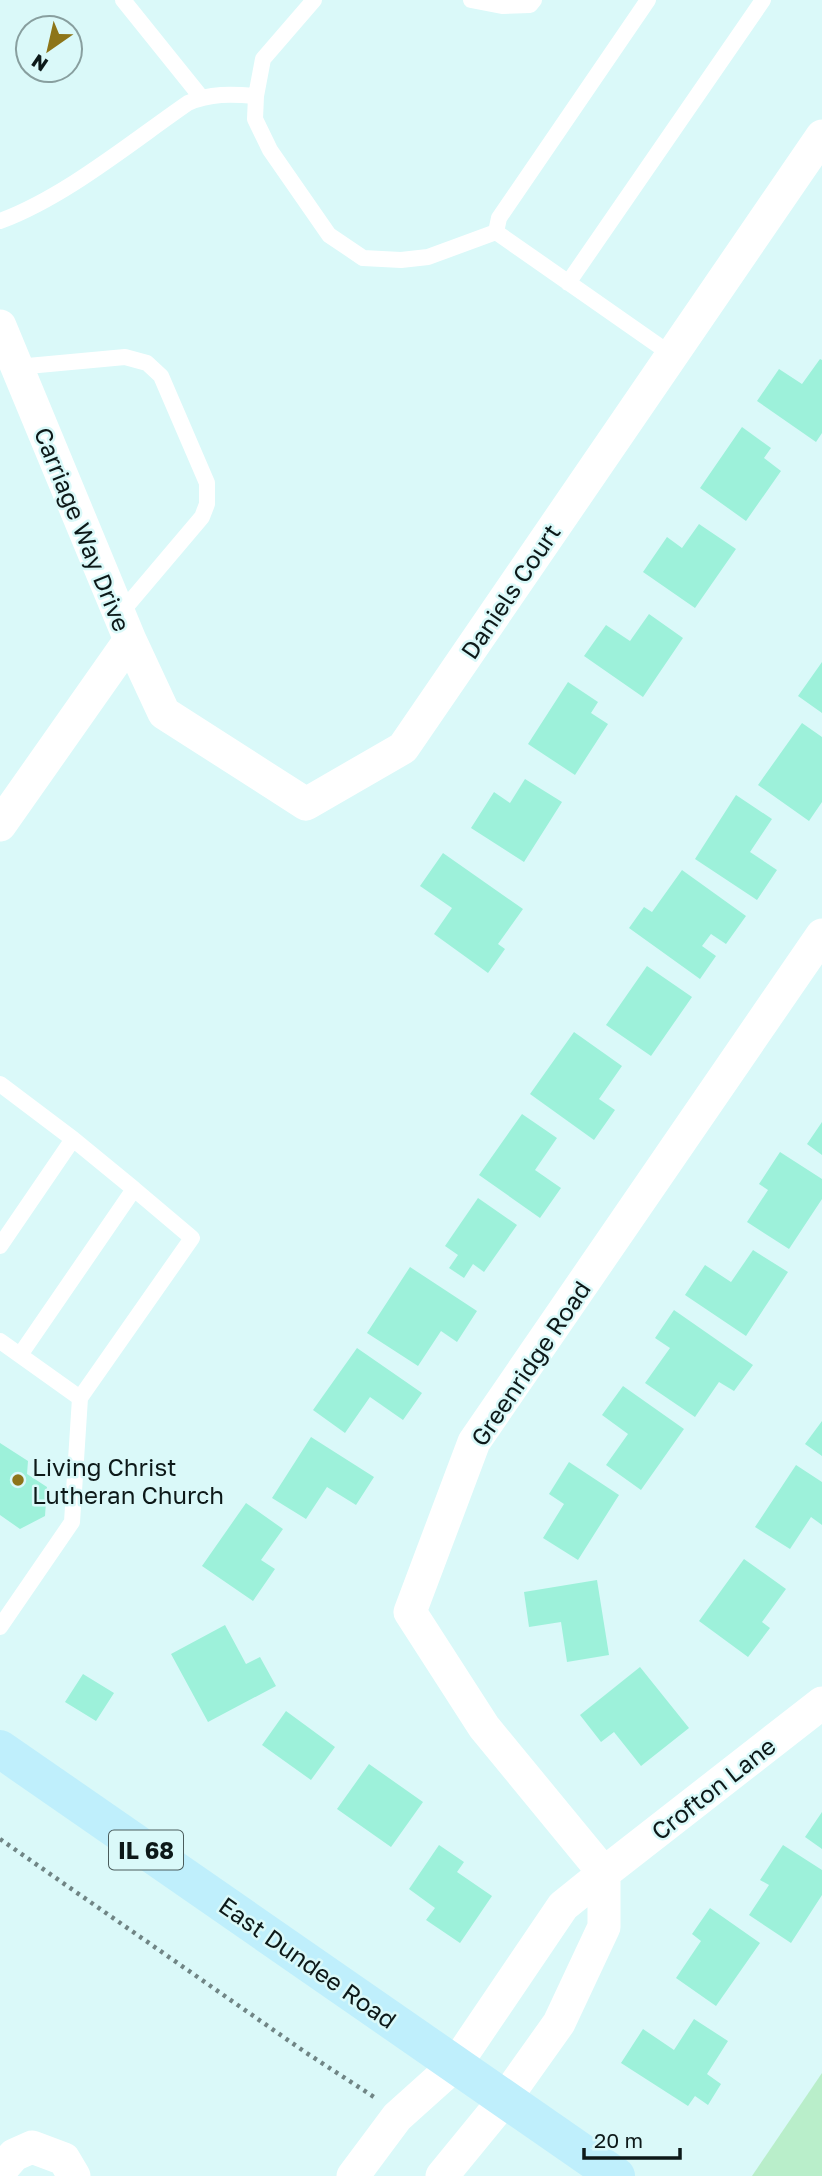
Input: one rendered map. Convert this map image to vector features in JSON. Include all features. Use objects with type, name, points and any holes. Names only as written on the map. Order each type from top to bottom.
[{"type":"main road","name":"East Dundee Road","points":[[0,1749],[616,2176]]},
{"type":"street","name":"Daniels Court","points":[[124,628],[164,713],[306,804],[402,748],[822,136]]},
{"type":"street","name":"Carriage Way Drive","points":[[0,326],[124,628],[0,825]]},
{"type":"street","name":"Greenridge Road","points":[[604,1873],[484,1727],[410,1612],[474,1442],[822,935]]},
{"type":"street","name":"Crofton Lane","points":[[353,2176],[397,2117],[456,2064],[563,1906],[822,1703]]},
{"type":"street","points":[[442,2176],[505,2099],[559,2023],[604,1927],[604,1873]]},
{"type":"street","points":[[0,2171],[14,2155],[32,2147],[64,2159],[74,2176]]},
{"type":"lane","points":[[123,0],[201,97]]},
{"type":"lane","points":[[314,0],[263,59],[256,96],[256,119],[270,150],[329,235],[363,258],[401,260],[428,257],[496,232]]},
{"type":"lane","points":[[471,0],[502,6],[530,5],[534,0]]},
{"type":"lane","points":[[496,232],[499,218],[648,0]]},
{"type":"lane","points":[[568,283],[763,0]]},
{"type":"lane","points":[[0,221],[28,211],[49,198],[188,103],[201,97],[232,94],[256,96]]},
{"type":"lane","points":[[496,232],[672,355]]},
{"type":"lane","points":[[17,368],[125,357],[147,363],[161,376],[207,483],[207,504],[202,517],[124,628]]},
{"type":"lane","points":[[0,1084],[73,1139],[192,1238],[80,1398],[72,1522],[0,1627]]},
{"type":"lane","points":[[0,1246],[73,1139]]},
{"type":"lane","points":[[20,1355],[134,1189]]},
{"type":"lane","points":[[0,1340],[80,1398]]},
{"type":"path","points":[[0,1839],[305,2053],[366,2091]]},
{"type":"green space","points":[[822,2073],[822,2176],[752,2176]]},
{"type":"building","points":[[820,359],[822,433],[816,442],[757,401],[779,369],[802,384]]},
{"type":"building","points":[[742,427],[771,448],[764,458],[781,471],[746,521],[700,488]]},
{"type":"building","points":[[699,524],[736,549],[695,608],[643,572],[667,537],[682,548]]},
{"type":"building","points":[[649,614],[683,638],[643,697],[584,656],[606,625],[630,641]]},
{"type":"building","points":[[822,662],[822,713],[798,696]]},
{"type":"building","points":[[568,682],[598,702],[591,713],[608,724],[575,775],[528,744]]},
{"type":"building","points":[[802,723],[822,737],[822,802],[809,821],[758,785]]},
{"type":"building","points":[[525,779],[562,802],[524,862],[471,828],[494,792],[510,803]]},
{"type":"building","points":[[736,795],[772,819],[750,852],[777,870],[757,900],[695,859]]},
{"type":"building","points":[[443,853],[523,909],[498,944],[505,949],[488,973],[434,934],[452,908],[420,886]]},
{"type":"building","points":[[682,870],[746,916],[726,944],[711,934],[702,946],[716,956],[700,979],[629,928],[644,907],[652,912]]},
{"type":"building","points":[[647,966],[692,997],[651,1056],[606,1025]]},
{"type":"building","points":[[574,1032],[622,1066],[599,1099],[615,1110],[594,1140],[530,1094]]},
{"type":"building","points":[[522,1114],[557,1138],[535,1170],[561,1188],[540,1218],[479,1175]]},
{"type":"building","points":[[822,1122],[822,1155],[807,1144]]},
{"type":"building","points":[[780,1152],[822,1179],[822,1199],[789,1249],[747,1222],[768,1190],[759,1184]]},
{"type":"building","points":[[478,1198],[517,1225],[484,1272],[473,1264],[464,1278],[449,1268],[458,1255],[445,1246]]},
{"type":"building","points":[[753,1250],[788,1272],[746,1336],[685,1295],[705,1265],[731,1282]]},
{"type":"building","points":[[410,1267],[477,1311],[457,1342],[441,1331],[418,1366],[367,1333]]},
{"type":"building","points":[[674,1310],[753,1365],[734,1391],[719,1382],[695,1417],[645,1383],[670,1348],[655,1338]]},
{"type":"building","points":[[357,1348],[422,1393],[403,1420],[370,1397],[345,1433],[313,1410]]},
{"type":"building","points":[[623,1386],[684,1429],[641,1490],[606,1465],[628,1434],[602,1415]]},
{"type":"building","points":[[822,1421],[822,1456],[805,1444]]},
{"type":"building","points":[[311,1437],[374,1477],[356,1505],[327,1487],[306,1519],[272,1498]]},
{"type":"building","name":"Living Christ Lutheran Church","points":[[0,1443],[28,1461],[27,1474],[47,1487],[45,1516],[20,1529],[0,1515]]},
{"type":"building","points":[[569,1462],[619,1495],[578,1560],[543,1538],[564,1504],[549,1494]]},
{"type":"building","points":[[796,1465],[822,1482],[822,1525],[811,1517],[790,1549],[755,1527]]},
{"type":"building","points":[[246,1503],[283,1529],[261,1560],[275,1569],[253,1601],[202,1566]]},
{"type":"building","points":[[744,1559],[786,1589],[762,1622],[770,1628],[748,1657],[699,1621]]},
{"type":"building","points":[[597,1580],[609,1655],[567,1662],[561,1622],[529,1627],[524,1592]]},
{"type":"building","points":[[225,1625],[246,1664],[260,1657],[276,1686],[208,1722],[171,1654]]},
{"type":"building","points":[[640,1667],[689,1728],[641,1766],[614,1732],[601,1742],[580,1715]]},
{"type":"building","points":[[83,1674],[114,1693],[96,1721],[65,1702]]},
{"type":"building","points":[[286,1711],[335,1747],[311,1780],[262,1745]]},
{"type":"building","points":[[369,1764],[423,1802],[391,1847],[337,1809]]},
{"type":"building","points":[[822,1812],[822,1849],[805,1837]]},
{"type":"building","points":[[439,1845],[464,1862],[457,1872],[492,1896],[460,1943],[426,1920],[435,1908],[409,1889]]},
{"type":"building","points":[[783,1845],[822,1870],[822,1895],[791,1943],[749,1915],[769,1885],[760,1880]]},
{"type":"building","points":[[710,1908],[760,1943],[716,2006],[676,1978],[701,1941],[692,1934]]},
{"type":"building","points":[[694,2019],[728,2041],[707,2074],[721,2084],[708,2105],[695,2096],[688,2106],[621,2063],[643,2029],[674,2050]]},
{"type":"place","name":"Living Christ Lutheran Church","points":[[18,1480]]}]
